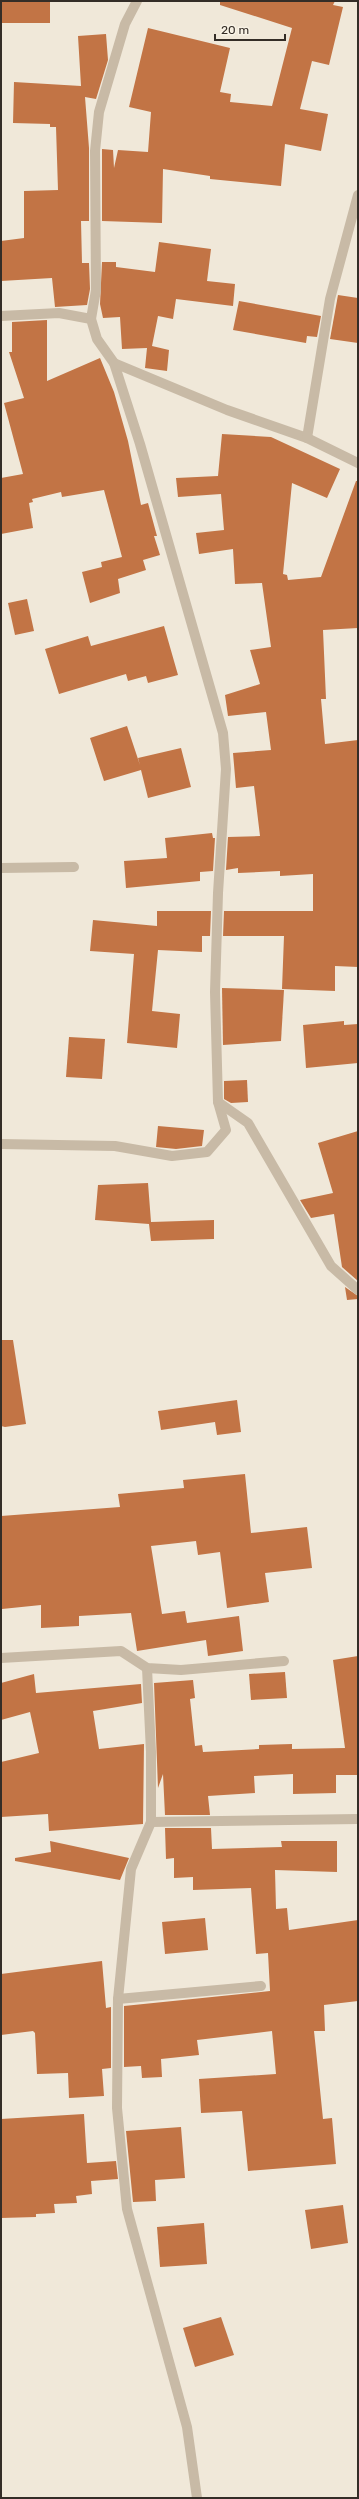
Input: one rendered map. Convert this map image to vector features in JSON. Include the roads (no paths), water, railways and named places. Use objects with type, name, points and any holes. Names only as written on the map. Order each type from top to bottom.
[{"type":"street","points":[[1,1144],[115,1146],[172,1156],[207,1152],[226,1130],[218,1102],[216,992],[218,893],[226,769],[223,733],[140,444],[114,363],[97,339],[91,319],[96,290],[95,151],[99,112],[125,24],[137,1]]},
{"type":"street","points":[[307,438],[330,298],[358,195]]},
{"type":"street","points":[[1,316],[59,313],[91,319]]},
{"type":"street","points":[[114,363],[227,410],[307,438],[358,463]]},
{"type":"street","points":[[1,868],[74,867]]},
{"type":"street","points":[[218,1102],[248,1123],[331,1266],[358,1290]]},
{"type":"street","points":[[1,1658],[121,1651],[147,1668],[181,1670],[284,1661]]},
{"type":"street","points":[[147,1668],[151,1752],[151,1822],[131,1869],[118,1999],[117,2108],[127,2209],[187,2427],[197,2498]]},
{"type":"street","points":[[151,1822],[358,1819]]},
{"type":"street","points":[[118,1999],[261,1986]]}]
